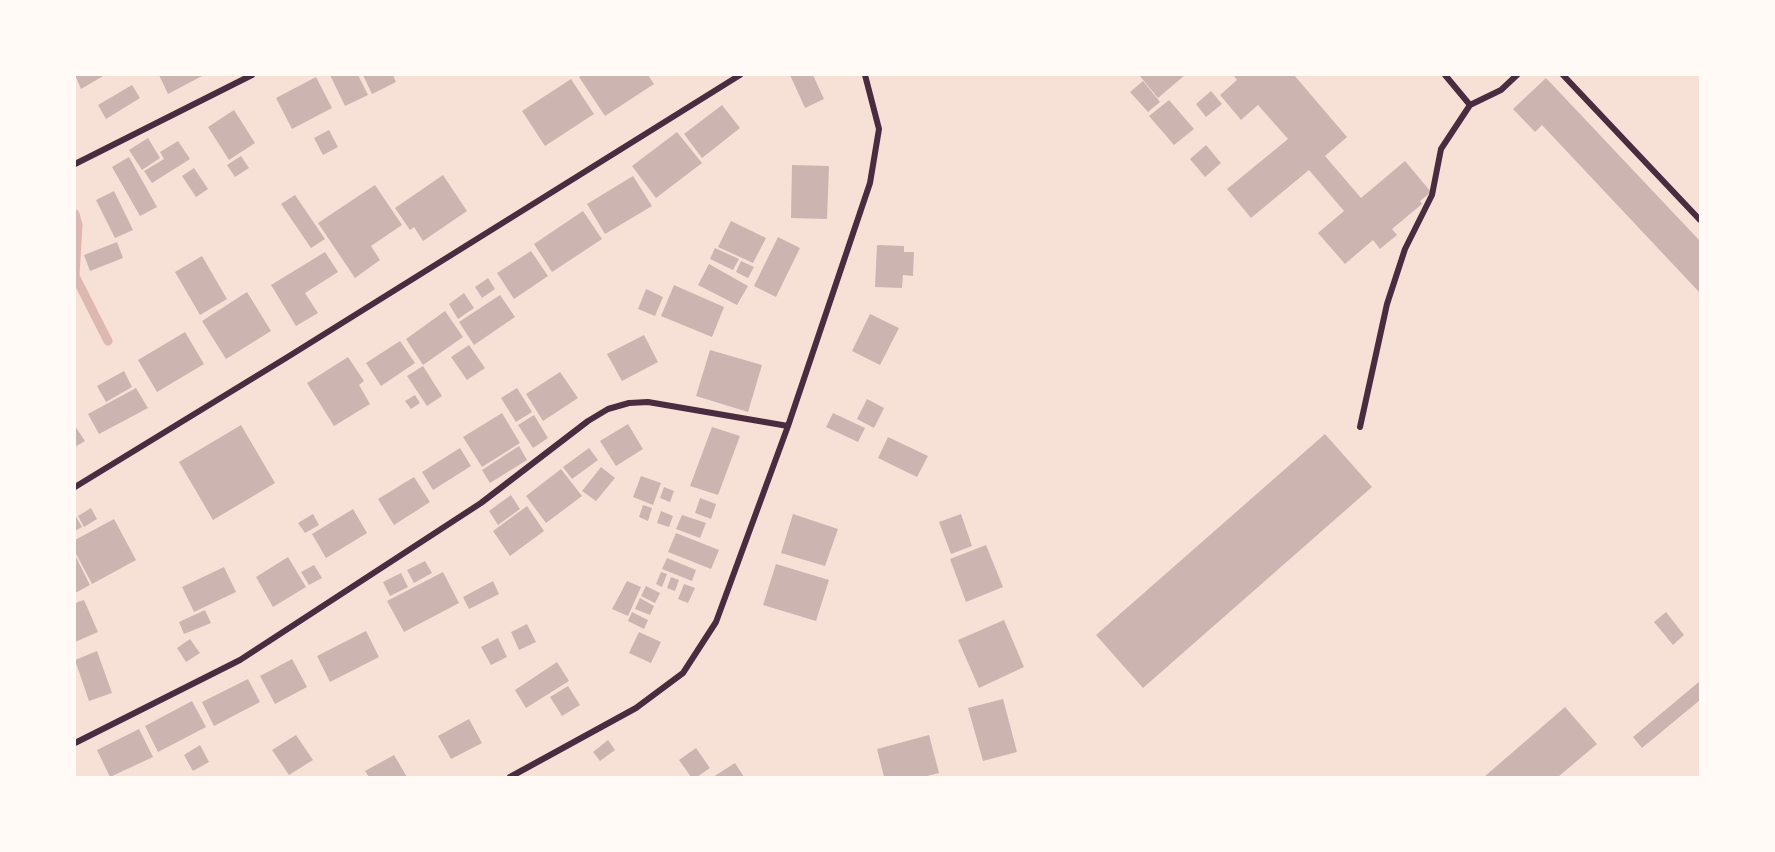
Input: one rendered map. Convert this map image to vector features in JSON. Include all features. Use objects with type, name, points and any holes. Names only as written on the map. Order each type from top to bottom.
[{"type":"street","points":[[75,164],[252,75]]},
{"type":"street","points":[[75,487],[740,75]]},
{"type":"street","points":[[510,777],[636,708],[683,673],[716,622],[788,426],[870,183],[879,129],[865,75]]},
{"type":"street","points":[[1445,75],[1470,105]]},
{"type":"street","points":[[1360,427],[1387,304],[1405,249],[1432,195],[1441,149],[1470,105],[1501,90],[1517,75]]},
{"type":"street","points":[[1563,75],[1700,220]]},
{"type":"street","points":[[75,742],[240,660],[481,503],[588,420],[608,409],[629,403],[648,402],[788,426]]},
{"type":"building","points":[[75,75],[105,75],[81,89]]},
{"type":"building","points":[[159,75],[204,75],[168,94]]},
{"type":"building","points":[[330,75],[358,75],[368,95],[345,106]]},
{"type":"building","points":[[363,75],[393,75],[396,82],[372,94]]},
{"type":"building","points":[[582,75],[648,75],[654,84],[605,116],[579,77]]},
{"type":"building","points":[[790,75],[813,75],[824,99],[805,108]]},
{"type":"building","points":[[1139,75],[1185,75],[1158,98]]},
{"type":"building","points":[[1233,75],[1294,75],[1347,137],[1325,156],[1361,198],[1405,161],[1431,192],[1420,201],[1422,204],[1392,229],[1397,235],[1380,249],[1373,240],[1345,264],[1318,233],[1344,211],[1309,170],[1251,218],[1227,189],[1288,139],[1258,105],[1241,120],[1220,95],[1237,80]]},
{"type":"building","points":[[316,77],[332,108],[292,129],[276,98]]},
{"type":"building","points":[[1546,78],[1700,241],[1700,293],[1542,125],[1535,132],[1513,109]]},
{"type":"building","points":[[571,79],[594,114],[545,146],[522,111]]},
{"type":"building","points":[[1143,81],[1160,102],[1148,112],[1130,92]]},
{"type":"building","points":[[132,85],[140,98],[106,119],[98,105]]},
{"type":"building","points":[[1211,91],[1222,104],[1206,117],[1196,104]]},
{"type":"building","points":[[1169,100],[1194,129],[1174,145],[1149,116]]},
{"type":"building","points":[[722,105],[740,128],[702,158],[684,134]]},
{"type":"building","points":[[234,110],[255,143],[229,160],[208,127]]},
{"type":"building","points":[[329,130],[338,147],[323,155],[314,138]]},
{"type":"building","points":[[677,132],[702,163],[656,198],[632,166]]},
{"type":"building","points":[[148,138],[160,158],[142,170],[129,150]]},
{"type":"building","points":[[178,141],[190,159],[152,183],[144,171],[164,159],[160,152]]},
{"type":"building","points":[[1206,145],[1221,163],[1205,177],[1190,159]]},
{"type":"building","points":[[241,156],[249,168],[235,177],[227,165]]},
{"type":"building","points":[[129,157],[157,207],[140,216],[112,167]]},
{"type":"building","points":[[792,165],[829,166],[827,219],[791,218]]},
{"type":"building","points":[[194,168],[208,189],[196,197],[182,176]]},
{"type":"building","points":[[443,175],[467,211],[423,241],[414,227],[410,230],[395,208]]},
{"type":"building","points":[[633,176],[652,206],[605,234],[587,204]]},
{"type":"building","points":[[375,185],[402,225],[371,246],[380,260],[355,278],[318,223]]},
{"type":"building","points":[[114,191],[133,230],[115,238],[96,200]]},
{"type":"building","points":[[295,195],[325,239],[311,248],[281,204]]},
{"type":"building","points":[[583,211],[602,239],[552,272],[534,244]]},
{"type":"building","points":[[731,221],[766,238],[753,263],[718,247]]},
{"type":"building","points":[[778,237],[800,248],[776,297],[754,286]]},
{"type":"building","points":[[117,242],[123,258],[90,271],[84,255]]},
{"type":"building","points":[[877,245],[904,246],[904,252],[914,252],[913,276],[903,275],[902,288],[875,287]]},
{"type":"building","points":[[715,248],[739,259],[733,270],[710,259]]},
{"type":"building","points":[[531,251],[548,276],[514,299],[497,273]]},
{"type":"building","points":[[325,252],[338,272],[305,293],[318,313],[296,326],[271,285]]},
{"type":"building","points":[[202,256],[227,299],[200,315],[175,272]]},
{"type":"building","points":[[741,261],[754,267],[748,278],[736,272]]},
{"type":"building","points":[[709,264],[748,286],[737,305],[698,285]]},
{"type":"building","points":[[488,278],[495,289],[482,298],[475,287]]},
{"type":"building","points":[[674,285],[724,307],[712,337],[661,316]]},
{"type":"building","points":[[646,289],[663,297],[655,316],[638,309]]},
{"type":"building","points":[[247,292],[271,331],[226,359],[202,321]]},
{"type":"building","points":[[464,293],[474,308],[458,319],[449,304]]},
{"type":"building","points":[[500,295],[515,317],[474,345],[459,322]]},
{"type":"building","points":[[445,311],[463,337],[423,365],[406,339]]},
{"type":"building","points":[[870,314],[899,328],[880,365],[852,351]]},
{"type":"building","points":[[185,332],[204,364],[157,392],[138,360]]},
{"type":"building","points":[[644,335],[658,362],[622,381],[607,354]]},
{"type":"building","points":[[400,341],[415,363],[381,386],[366,363]]},
{"type":"building","points":[[469,345],[485,368],[467,380],[451,357]]},
{"type":"building","points":[[710,350],[762,365],[748,412],[696,396]]},
{"type":"building","points":[[348,357],[364,381],[359,385],[370,404],[334,426],[307,383]]},
{"type":"building","points":[[423,366],[442,396],[427,406],[407,376]]},
{"type":"building","points":[[124,371],[132,387],[106,402],[97,386]]},
{"type":"building","points":[[560,372],[578,398],[543,421],[526,394]]},
{"type":"building","points":[[136,388],[148,408],[99,434],[88,414]]},
{"type":"building","points":[[517,388],[532,412],[516,422],[501,398]]},
{"type":"building","points":[[415,395],[420,403],[411,409],[405,401]]},
{"type":"building","points":[[867,399],[884,408],[874,428],[857,419]]},
{"type":"building","points":[[502,413],[520,443],[482,467],[463,437]]},
{"type":"building","points":[[833,413],[865,428],[858,442],[826,427]]},
{"type":"building","points":[[534,415],[548,438],[533,448],[518,425]]},
{"type":"building","points":[[628,424],[643,449],[616,466],[600,441]]},
{"type":"building","points":[[241,425],[275,483],[213,520],[179,462]]},
{"type":"building","points":[[75,426],[85,441],[75,447]]},
{"type":"building","points":[[712,427],[740,436],[718,495],[690,486]]},
{"type":"building","points":[[1325,434],[1372,487],[1143,688],[1096,635]]},
{"type":"building","points":[[888,437],[928,456],[917,477],[878,458]]},
{"type":"building","points":[[519,446],[527,460],[490,483],[482,470]]},
{"type":"building","points":[[460,448],[471,466],[433,490],[422,472]]},
{"type":"building","points":[[589,448],[598,460],[572,479],[563,467]]},
{"type":"building","points":[[601,467],[615,478],[596,501],[582,491]]},
{"type":"building","points":[[561,469],[582,496],[546,523],[526,496]]},
{"type":"building","points":[[641,476],[661,483],[653,505],[633,497]]},
{"type":"building","points":[[414,477],[430,502],[394,525],[378,499]]},
{"type":"building","points":[[664,487],[674,491],[670,502],[660,498]]},
{"type":"building","points":[[511,495],[520,509],[498,525],[489,511]]},
{"type":"building","points":[[700,498],[716,504],[711,519],[695,513]]},
{"type":"building","points":[[643,505],[652,508],[648,521],[639,517]]},
{"type":"building","points":[[527,506],[544,531],[510,556],[493,531]]},
{"type":"building","points":[[91,508],[97,519],[84,527],[78,516]]},
{"type":"building","points":[[353,509],[367,533],[326,558],[312,534]]},
{"type":"building","points":[[661,511],[673,516],[669,527],[657,523]]},
{"type":"building","points":[[313,514],[319,525],[305,533],[298,523]]},
{"type":"building","points":[[793,514],[838,529],[825,566],[781,553]]},
{"type":"building","points":[[961,514],[972,546],[951,554],[939,522]]},
{"type":"building","points":[[75,515],[82,527],[75,531]]},
{"type":"building","points":[[682,515],[706,523],[700,538],[676,529]]},
{"type":"building","points":[[114,519],[136,560],[92,584],[75,552],[75,540]]},
{"type":"building","points":[[676,533],[719,550],[711,569],[668,552]]},
{"type":"building","points":[[986,545],[1003,587],[966,602],[950,559]]},
{"type":"building","points":[[75,555],[90,585],[75,593]]},
{"type":"building","points":[[288,557],[306,587],[273,607],[256,577]]},
{"type":"building","points":[[667,558],[696,570],[692,581],[662,569]]},
{"type":"building","points":[[425,561],[432,573],[414,583],[407,570]]},
{"type":"building","points":[[776,564],[829,580],[816,621],[763,605]]},
{"type":"building","points":[[314,565],[322,578],[309,585],[301,572]]},
{"type":"building","points":[[224,567],[236,592],[194,612],[182,587]]},
{"type":"building","points":[[443,572],[459,603],[404,632],[387,601]]},
{"type":"building","points":[[661,572],[667,574],[662,587],[656,584]]},
{"type":"building","points":[[401,573],[408,587],[390,596],[383,582]]},
{"type":"building","points":[[671,577],[679,580],[675,591],[667,588]]},
{"type":"building","points":[[493,581],[499,594],[469,609],[463,597]]},
{"type":"building","points":[[627,581],[641,587],[628,616],[612,609]]},
{"type":"building","points":[[684,584],[695,588],[688,603],[678,599]]},
{"type":"building","points":[[646,586],[660,593],[655,603],[641,596]]},
{"type":"building","points":[[640,598],[654,606],[650,615],[635,609]]},
{"type":"building","points":[[84,600],[98,632],[75,642],[75,603]]},
{"type":"building","points":[[205,610],[211,623],[184,634],[179,622]]},
{"type":"building","points":[[632,612],[648,620],[644,629],[628,621]]},
{"type":"building","points":[[1666,612],[1684,635],[1673,645],[1654,622]]},
{"type":"building","points":[[1004,620],[1024,667],[979,688],[958,640]]},
{"type":"building","points":[[527,624],[536,642],[519,650],[511,632]]},
{"type":"building","points":[[366,631],[379,657],[330,682],[317,656]]},
{"type":"building","points":[[639,632],[661,642],[651,663],[629,653]]},
{"type":"building","points":[[498,638],[507,657],[491,665],[481,647]]},
{"type":"building","points":[[190,639],[200,653],[186,662],[177,648]]},
{"type":"building","points":[[97,651],[112,693],[89,701],[75,660]]},
{"type":"building","points":[[292,659],[307,687],[275,704],[260,676]]},
{"type":"building","points":[[557,662],[569,681],[526,708],[515,690]]},
{"type":"building","points":[[248,679],[260,702],[214,726],[202,702]]},
{"type":"building","points":[[1700,681],[1700,700],[1642,748],[1633,737]]},
{"type":"building","points":[[568,686],[580,705],[562,716],[550,697]]},
{"type":"building","points":[[1003,699],[1017,752],[983,761],[968,708]]},
{"type":"building","points":[[192,701],[206,727],[158,752],[145,726]]},
{"type":"building","points":[[1565,707],[1597,744],[1558,777],[1484,777]]},
{"type":"building","points":[[469,719],[482,743],[451,759],[438,736]]},
{"type":"building","points":[[139,729],[153,757],[110,777],[97,750]]},
{"type":"building","points":[[296,735],[313,760],[289,775],[272,750]]},
{"type":"building","points":[[929,735],[939,773],[923,777],[884,777],[877,749]]},
{"type":"building","points":[[608,740],[615,750],[600,761],[593,752]]},
{"type":"building","points":[[200,745],[209,762],[193,771],[184,755]]},
{"type":"building","points":[[696,748],[710,768],[697,777],[691,777],[679,760]]},
{"type":"building","points":[[394,755],[407,777],[369,777],[365,771]]},
{"type":"building","points":[[735,763],[744,777],[713,777]]},
{"type":"waterway","points":[[75,214],[78,225],[75,276],[108,341]]}]
